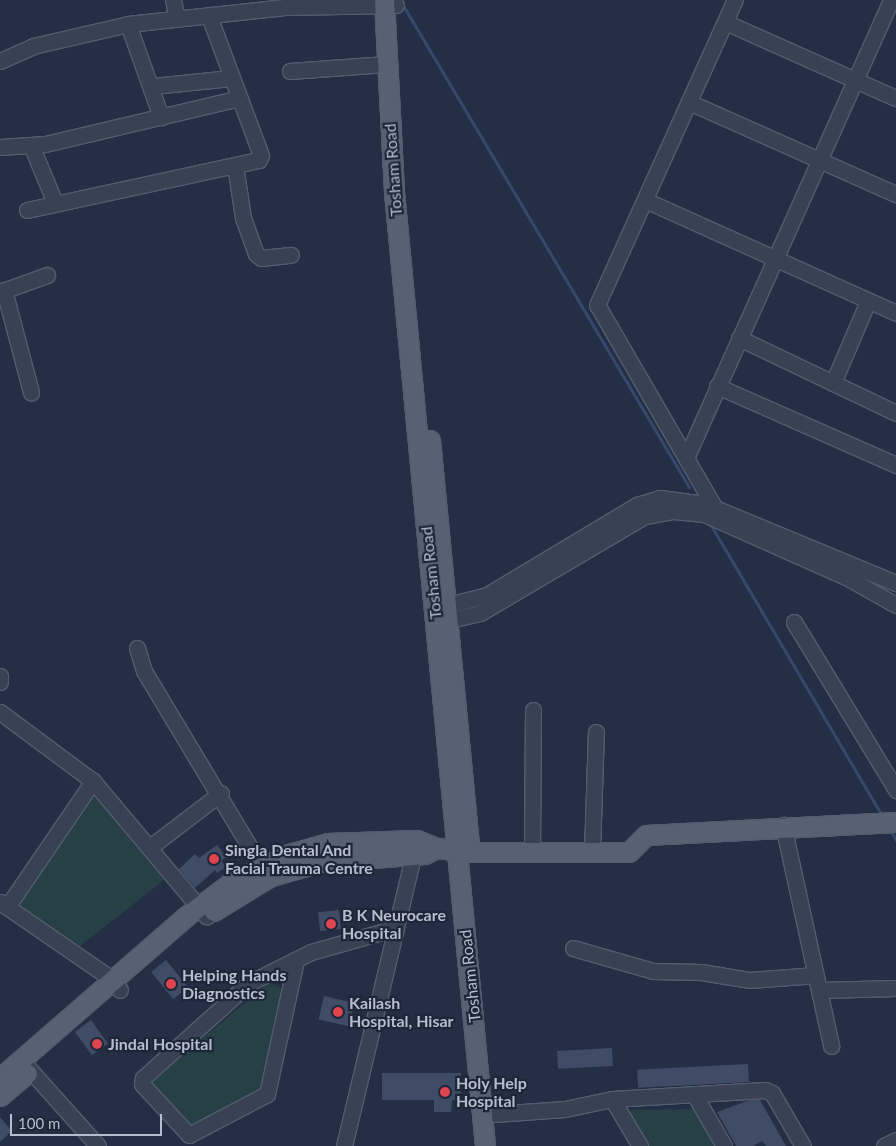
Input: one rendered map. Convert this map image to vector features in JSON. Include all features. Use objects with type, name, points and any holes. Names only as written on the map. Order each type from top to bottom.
[{"type":"main road","name":"Tosham Road","points":[[390,3],[386,64],[394,192],[442,615]]},
{"type":"main road","name":"Tosham Road","points":[[390,3],[442,615],[464,851],[494,1114],[495,1146]]},
{"type":"main road","points":[[1,1088],[116,985],[203,912],[232,882],[262,867],[328,843],[368,849],[437,848],[464,851],[532,853],[629,852],[646,835],[783,825],[888,822]]},
{"type":"main road","points":[[203,912],[271,876],[368,849]]},
{"type":"main road","name":"Tosham Road","points":[[464,851],[485,1146]]},
{"type":"street","points":[[173,0],[177,19]]},
{"type":"street","points":[[723,522],[687,456],[597,305],[735,0]]},
{"type":"street","points":[[687,456],[853,79],[890,0],[896,3]]},
{"type":"street","points":[[0,61],[33,46],[128,24],[208,16],[285,4],[390,3]]},
{"type":"street","points":[[27,210],[259,160],[261,155],[208,16]]},
{"type":"street","points":[[725,22],[896,98]]},
{"type":"street","points":[[128,24],[153,86],[162,117]]},
{"type":"street","points":[[290,71],[386,64]]},
{"type":"street","points":[[153,86],[231,78]]},
{"type":"street","points":[[0,147],[31,144],[162,117],[239,98]]},
{"type":"street","points":[[689,102],[896,194]]},
{"type":"street","points":[[31,144],[55,203]]},
{"type":"street","points":[[235,165],[243,218],[256,254],[262,258],[291,255]]},
{"type":"street","points":[[645,200],[896,314]]},
{"type":"street","points":[[32,392],[2,291],[46,275]]},
{"type":"street","points":[[833,383],[868,301]]},
{"type":"street","points":[[739,338],[896,413]]},
{"type":"street","points":[[717,386],[896,465]]},
{"type":"street","points":[[442,615],[487,595],[637,505],[660,498],[715,508],[894,577]]},
{"type":"street","points":[[442,615],[498,603],[645,516],[674,511],[704,514],[723,522],[848,578],[896,605]]},
{"type":"street","points":[[794,622],[896,790]]},
{"type":"street","points":[[137,648],[144,671],[221,793],[262,867]]},
{"type":"street","points":[[0,676],[0,682]]},
{"type":"street","points":[[532,853],[533,710]]},
{"type":"street","points":[[0,712],[93,781],[203,912]]},
{"type":"street","points":[[592,851],[596,732]]},
{"type":"street","points":[[93,781],[3,904],[116,985]]},
{"type":"street","points":[[150,847],[221,793]]},
{"type":"street","points":[[783,825],[832,1046]]},
{"type":"street","points":[[344,1146],[416,848]]},
{"type":"street","points":[[296,960],[267,1094],[189,1135],[140,1081],[249,983],[296,960],[396,928]]},
{"type":"street","points":[[573,948],[646,970],[701,972],[750,980],[818,982],[896,988]]},
{"type":"street","points":[[26,1065],[98,1146]]},
{"type":"street","points":[[494,1114],[565,1109],[612,1099],[769,1091],[803,1146]]},
{"type":"street","points":[[694,1094],[724,1146]]},
{"type":"street","points":[[612,1099],[640,1146]]},
{"type":"street","points":[[884,1146],[896,1140]]},
{"type":"green space","points":[[94,795],[164,880],[79,947],[17,903]]},
{"type":"green space","points":[[269,982],[284,990],[261,1093],[190,1130],[149,1084]]},
{"type":"green space","points":[[693,1109],[714,1146],[649,1146],[628,1110]]},
{"type":"building","points":[[217,845],[226,857],[221,861],[226,867],[217,873],[215,870],[195,888],[179,869],[195,854],[199,858]]},
{"type":"building","points":[[339,910],[341,929],[320,931],[318,912]]},
{"type":"building","points":[[166,960],[188,987],[173,999],[151,972]]},
{"type":"building","points":[[324,996],[354,1003],[349,1026],[319,1019]]},
{"type":"building","points":[[91,1020],[108,1043],[92,1055],[75,1032]]},
{"type":"building","points":[[612,1048],[613,1066],[558,1069],[557,1051]]},
{"type":"building","points":[[748,1064],[749,1082],[638,1088],[637,1070]]},
{"type":"building","points":[[382,1073],[461,1073],[461,1100],[452,1100],[451,1112],[434,1112],[434,1100],[382,1100]]},
{"type":"building","points":[[750,1100],[760,1100],[786,1146],[766,1146],[762,1141],[753,1146],[736,1146],[717,1112]]},
{"type":"building","points":[[0,1117],[12,1131],[0,1142]]},
{"type":"waterway","points":[[401,2],[689,487]]},
{"type":"waterway","points":[[709,522],[882,816]]},
{"type":"waterway","points":[[889,828],[896,840]]},
{"type":"place","name":"Singla Dental And Facial Trauma Centre","points":[[214,859]]},
{"type":"place","name":"B K Neurocare Hospital","points":[[331,924]]},
{"type":"place","name":"Helping Hands Diagnostics","points":[[171,984]]},
{"type":"place","name":"Kailash Hospital, Hisar","points":[[338,1012]]},
{"type":"place","name":"Jindal Hospital","points":[[97,1044]]},
{"type":"place","name":"Holy Help Hospital","points":[[445,1092]]}]
